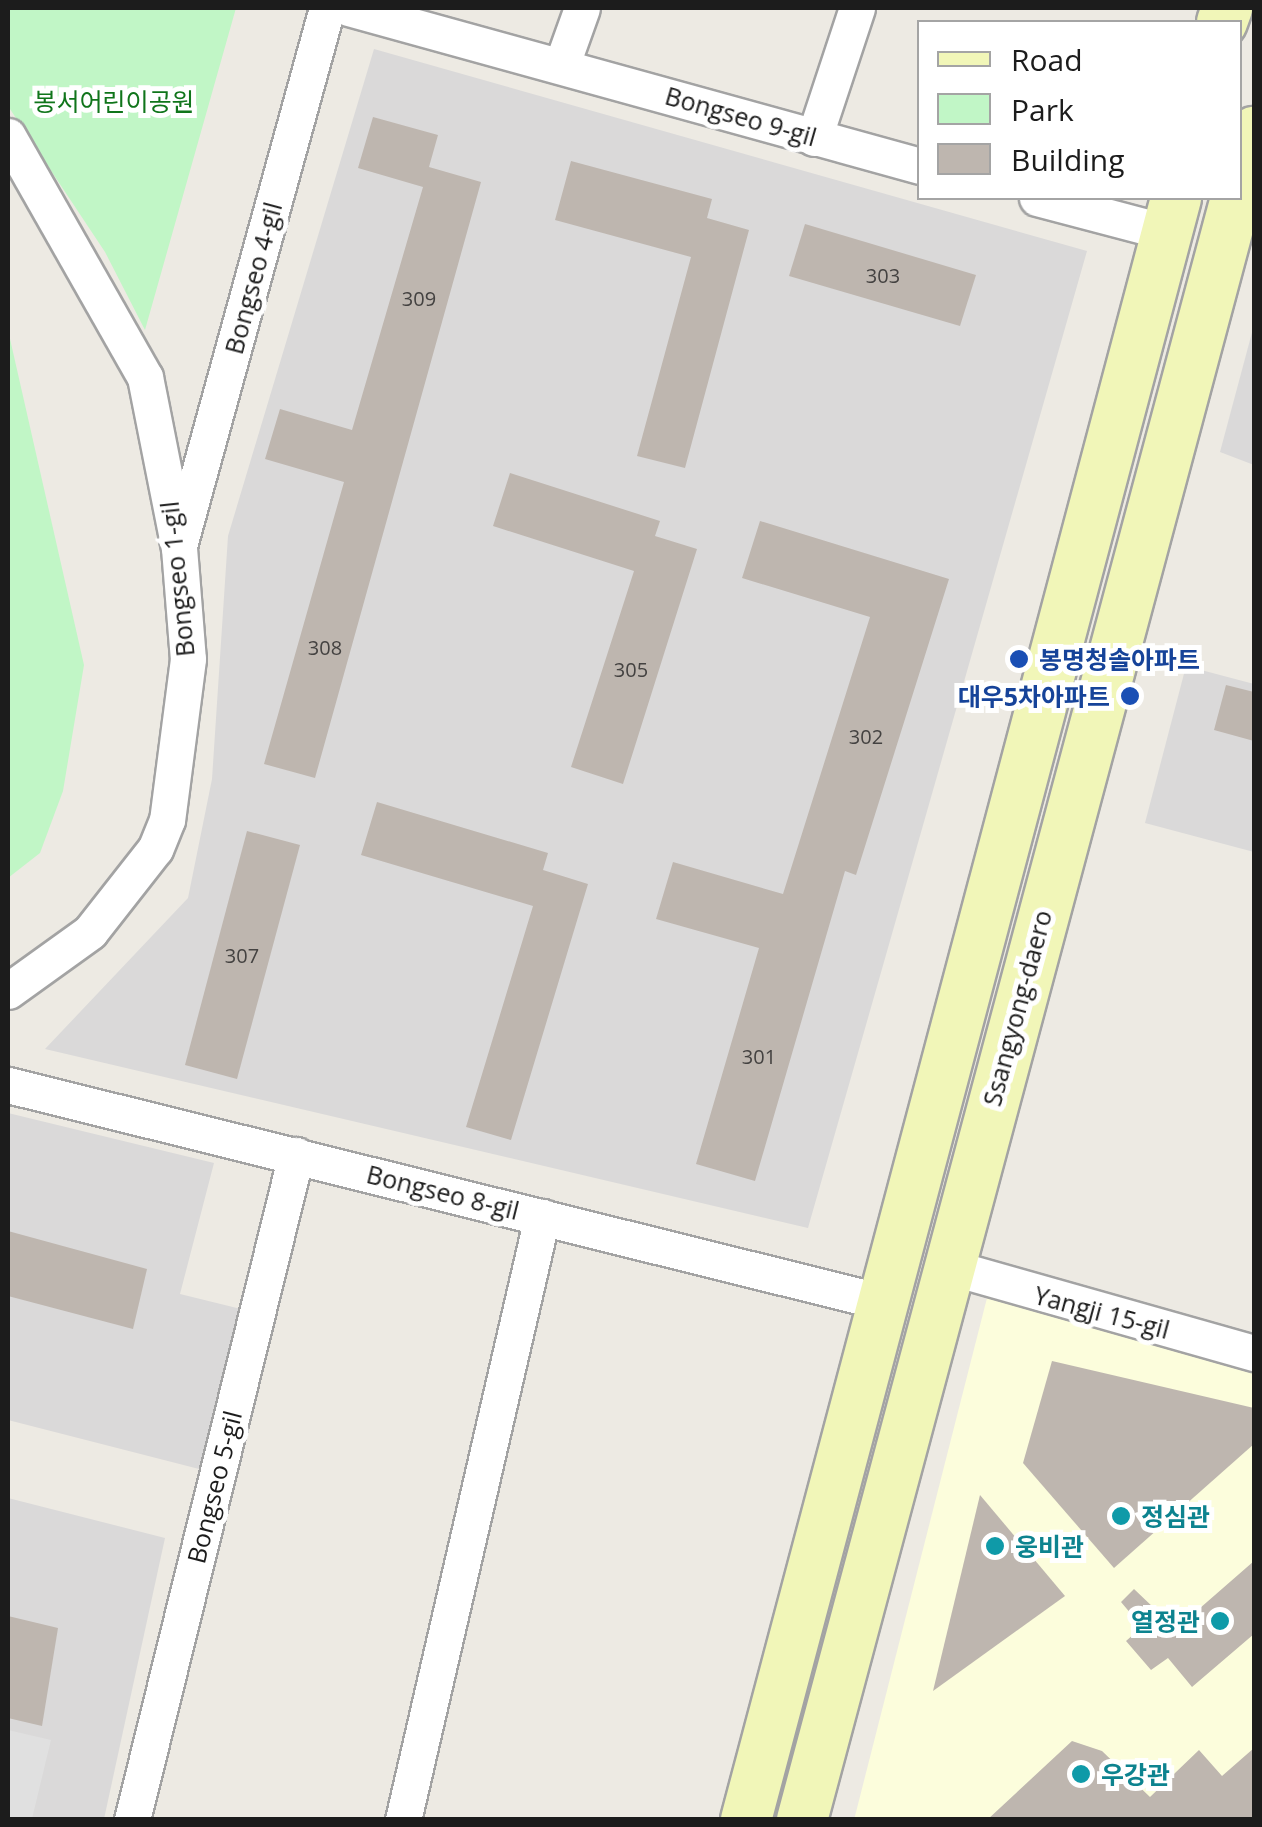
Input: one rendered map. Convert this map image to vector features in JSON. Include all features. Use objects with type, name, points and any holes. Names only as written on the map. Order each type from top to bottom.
[{"type":"main road","points":[[1242,177],[1254,132]]},
{"type":"main road","name":"Ssangyong-daero","points":[[802,1820],[1235,200]]},
{"type":"main road","points":[[746,1820],[879,1301],[1171,215]]},
{"type":"street","name":"Bongseo 4-gil","points":[[178,548],[327,8]]},
{"type":"street","name":"Bongseo 9-gil","points":[[348,8],[562,64],[917,165]]},
{"type":"street","points":[[562,64],[582,8]]},
{"type":"street","points":[[814,138],[857,8]]},
{"type":"street","name":"Bongseo 1-gil","points":[[8,136],[145,378],[178,548],[188,659],[167,820],[136,882],[90,932],[8,991]]},
{"type":"street","points":[[1053,200],[1171,215]]},
{"type":"street","name":"Bongseo 8-gil","points":[[8,1085],[879,1301]]},
{"type":"street","name":"Bongseo 5-gil","points":[[132,1820],[296,1155]]},
{"type":"street","points":[[904,1209],[950,1268],[879,1301],[923,1362]]},
{"type":"street","points":[[403,1820],[542,1217]]},
{"type":"street","name":"Yangji 15-gil","points":[[950,1268],[1254,1353]]},
{"type":"shaded area","points":[[374,49],[1087,251],[808,1228],[45,1049],[188,898],[212,779],[228,536]]},
{"type":"shaded area","points":[[1254,325],[1254,465],[1220,452]]},
{"type":"shaded area","points":[[1186,666],[1254,684],[1254,852],[1145,823]]},
{"type":"shaded area","points":[[8,1113],[214,1163],[180,1294],[245,1310],[203,1470],[8,1420]]},
{"type":"shaded area","points":[[987,1298],[1254,1366],[1254,1819],[854,1820]]},
{"type":"shaded area","points":[[8,1498],[165,1538],[104,1819],[8,1819]]},
{"type":"shaded area","points":[[8,1730],[51,1740],[32,1819],[8,1819]]},
{"type":"green space","name":"봉서어린이공원","points":[[8,8],[236,8],[145,330],[105,252],[8,106]]},
{"type":"green space","points":[[8,330],[84,665],[63,791],[40,853],[8,878]]},
{"type":"building","points":[[373,117],[438,135],[429,167],[481,182],[315,778],[264,764],[344,482],[265,459],[280,409],[352,430],[423,187],[358,168]]},
{"type":"building","points":[[571,161],[712,199],[707,218],[749,230],[685,468],[637,456],[691,257],[555,220]]},
{"type":"building","points":[[805,224],[976,275],[960,326],[789,276]]},
{"type":"building","points":[[510,473],[660,521],[655,536],[697,549],[623,784],[571,767],[634,571],[493,526]]},
{"type":"building","points":[[760,521],[949,579],[856,875],[845,871],[755,1181],[696,1164],[759,948],[656,919],[673,862],[783,894],[870,617],[742,578]]},
{"type":"building","points":[[1226,685],[1254,692],[1254,741],[1214,730]]},
{"type":"building","points":[[377,802],[548,853],[543,870],[588,884],[511,1140],[466,1127],[533,906],[361,855]]},
{"type":"building","points":[[247,831],[300,845],[237,1079],[185,1065]]},
{"type":"building","points":[[8,1231],[147,1269],[133,1329],[8,1296]]},
{"type":"building","name":"정심관","points":[[1052,1361],[1254,1408],[1254,1444],[1114,1568],[1023,1463]]},
{"type":"building","name":"웅비관","points":[[980,1495],[1065,1596],[933,1691]]},
{"type":"building","name":"열정관","points":[[1254,1561],[1254,1634],[1192,1687],[1168,1658],[1151,1670],[1126,1641],[1142,1627],[1121,1602],[1134,1589],[1176,1629]]},
{"type":"building","points":[[8,1616],[58,1628],[42,1726],[8,1718]]},
{"type":"building","name":"우강관","points":[[1072,1741],[1102,1751],[1150,1797],[1199,1750],[1222,1776],[1254,1748],[1254,1820],[987,1820]]},
{"type":"place","name":"봉명청솔아파트","points":[[1019,659]]},
{"type":"place","name":"대우5차아파트","points":[[1130,696]]},
{"type":"place","name":"정심관","points":[[1121,1516]]},
{"type":"place","name":"웅비관","points":[[995,1546]]},
{"type":"place","name":"열정관","points":[[1220,1621]]},
{"type":"place","name":"우강관","points":[[1081,1774]]}]
